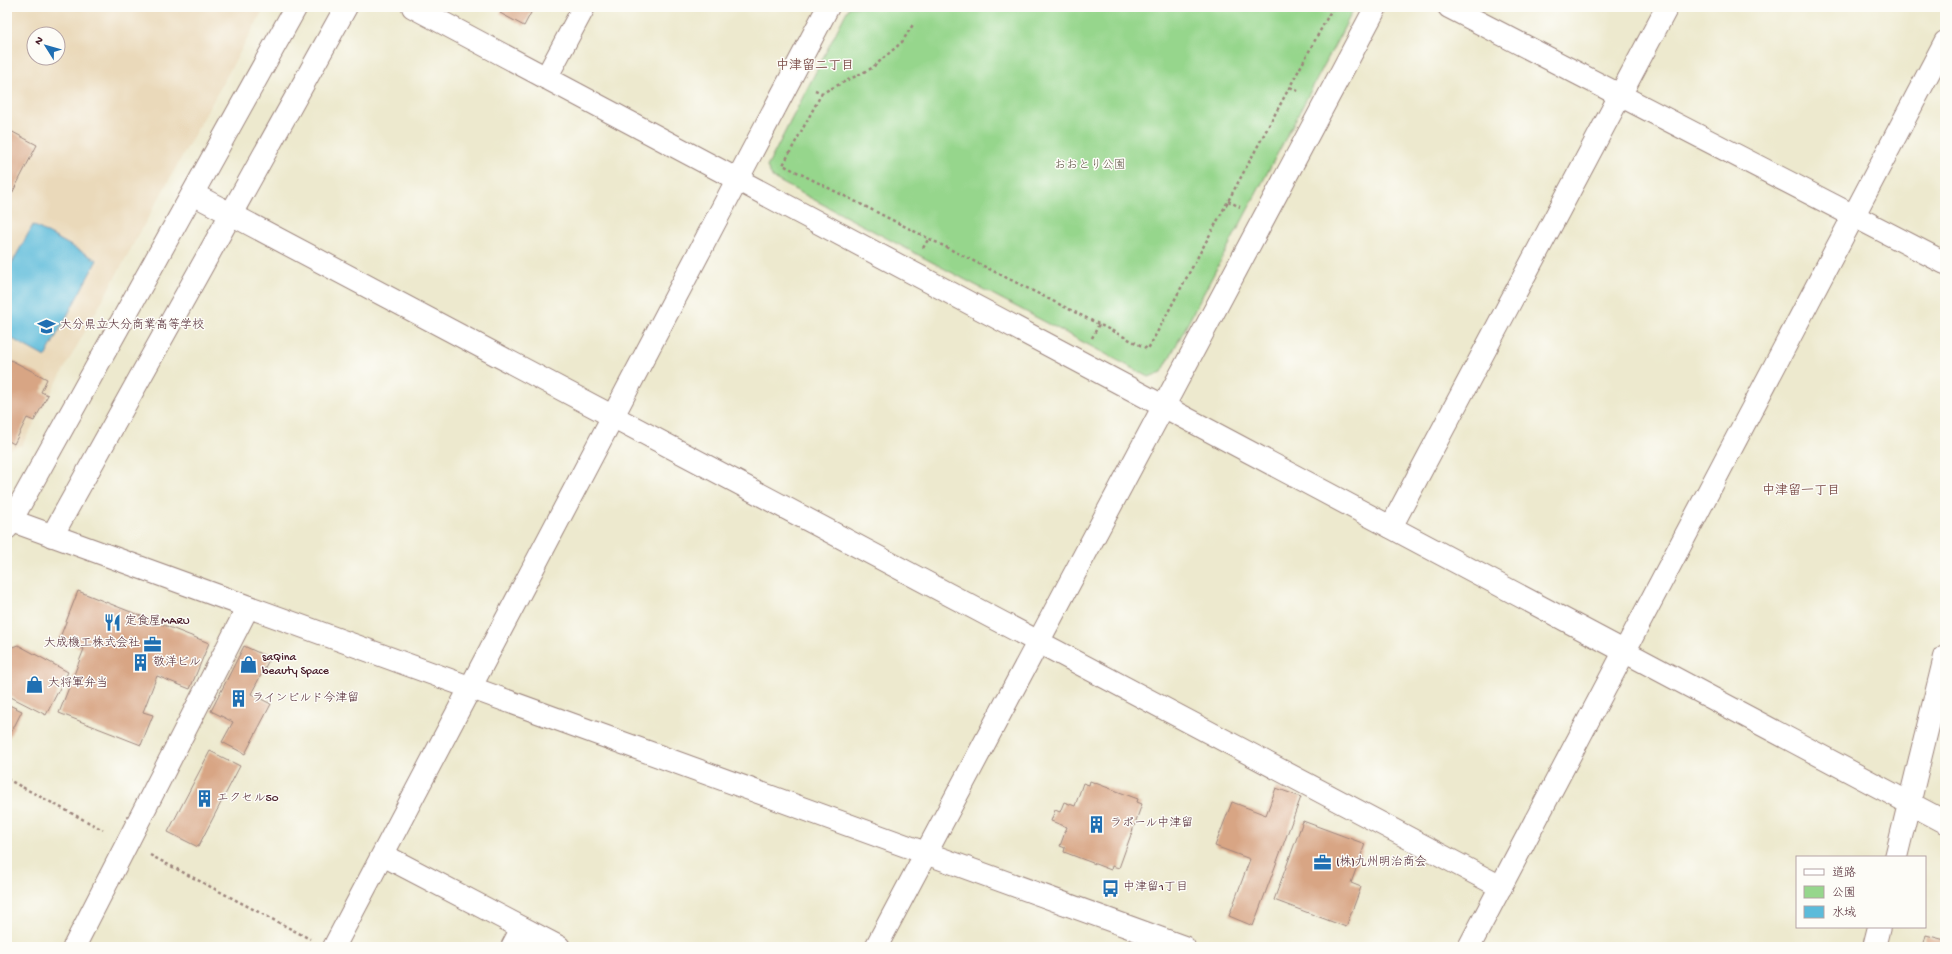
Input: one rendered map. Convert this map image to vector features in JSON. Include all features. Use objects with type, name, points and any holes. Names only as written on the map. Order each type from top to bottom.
[{"type":"street","points":[[296,7],[8,523],[52,536],[1184,947]]},
{"type":"street","points":[[52,536],[346,7]]},
{"type":"street","points":[[413,7],[1945,822]]},
{"type":"street","points":[[546,78],[584,7]]},
{"type":"street","points":[[325,945],[382,855],[828,7]]},
{"type":"street","points":[[879,946],[925,853],[1376,7]]},
{"type":"street","points":[[1449,7],[1945,263]]},
{"type":"street","points":[[1391,527],[1667,7]]},
{"type":"street","points":[[1469,947],[1945,42]]},
{"type":"street","points":[[193,194],[1501,887]]},
{"type":"street","points":[[74,947],[248,607]]},
{"type":"street","points":[[1896,856],[1945,657]]},
{"type":"street","points":[[382,855],[559,947]]},
{"type":"street","points":[[512,947],[522,928]]},
{"type":"street","points":[[1874,947],[1879,928]]},
{"type":"path","points":[[914,23],[902,42],[872,68],[822,93],[783,165],[1148,349],[1333,7]]},
{"type":"path","points":[[790,80],[822,93]]},
{"type":"path","points":[[7,779],[106,831]]},
{"type":"path","points":[[148,854],[325,945]]},
{"type":"shaded area","name":"大分県立大分商業高等学校","points":[[7,7],[265,7],[22,445],[7,450]]},
{"type":"green space","name":"おおとり公園","points":[[849,7],[1355,7],[1162,372],[1149,377],[773,178],[767,167]]},
{"type":"water","points":[[33,225],[97,260],[45,357],[7,336],[7,272]]},
{"type":"building","points":[[504,7],[534,7],[524,26],[500,13]]},
{"type":"building","points":[[7,129],[37,145],[7,203]]},
{"type":"building","points":[[7,358],[47,379],[41,392],[48,395],[34,421],[27,418],[14,444],[7,440]]},
{"type":"building","name":"敬洋ビル","points":[[78,591],[209,643],[190,689],[157,676],[143,712],[153,715],[141,745],[59,713],[84,649],[59,640]]},
{"type":"building","name":"大将軍弁当","points":[[18,645],[68,672],[46,715],[7,695],[7,649]]},
{"type":"building","name":"ラインビルド今津留","points":[[244,646],[270,658],[251,694],[271,704],[245,754],[222,742],[233,722],[211,711]]},
{"type":"building","points":[[7,704],[22,711],[7,741]]},
{"type":"building","name":"エクセル50","points":[[210,751],[240,766],[198,847],[168,832]]},
{"type":"building","name":"ラポール中津留","points":[[1090,781],[1138,799],[1137,802],[1142,804],[1119,868],[1112,866],[1111,870],[1064,852],[1065,848],[1060,846],[1067,827],[1051,821],[1055,810],[1060,812],[1064,802],[1075,806],[1083,783],[1089,785]]},
{"type":"building","points":[[1276,788],[1301,797],[1253,926],[1229,916],[1250,859],[1215,846],[1232,802],[1266,815]]},
{"type":"building","name":"(株)九州明治商会","points":[[1303,821],[1365,844],[1351,883],[1361,887],[1346,927],[1274,900]]},
{"type":"building","points":[[1926,935],[1945,940],[1945,947],[1923,947]]},
{"type":"place","name":"大分県立大分商業高等学校","points":[[47,326]]},
{"type":"place","name":"定食屋MARU","points":[[112,622]]},
{"type":"place","name":"大成機工株式会社","points":[[153,644]]},
{"type":"place","name":"敬洋ビル","points":[[140,663]]},
{"type":"place","name":"saQina beauty Space","points":[[249,665]]},
{"type":"place","name":"大将軍弁当","points":[[35,684]]},
{"type":"place","name":"ラインビルド今津留","points":[[239,699]]},
{"type":"place","name":"エクセル50","points":[[204,799]]},
{"type":"place","name":"ラポール中津留","points":[[1097,824]]},
{"type":"place","name":"(株)九州明治商会","points":[[1323,863]]},
{"type":"place","name":"中津留1丁目","points":[[1110,888]]},
{"type":"district","name":"中津留二丁目","points":[[815,66]]},
{"type":"district","name":"中津留一丁目","points":[[1801,491]]}]
